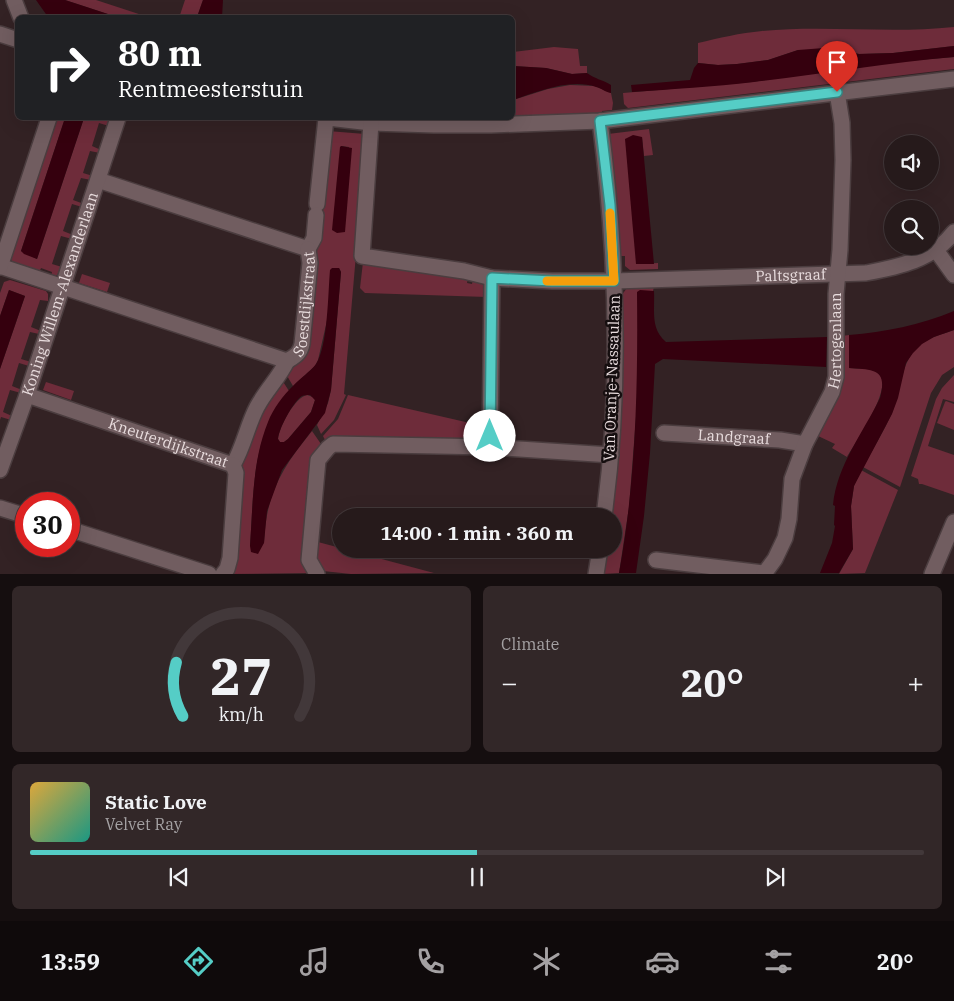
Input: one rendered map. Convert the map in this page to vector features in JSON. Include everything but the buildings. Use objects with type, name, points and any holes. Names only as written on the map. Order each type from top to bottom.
[{"type":"street","points":[[14,0],[21,15]]},
{"type":"street","points":[[0,34],[15,39]]},
{"type":"street","points":[[345,120],[372,123],[491,125],[600,121],[954,79]]},
{"type":"street","name":"Hertogenlaan","points":[[764,573],[775,559],[786,538],[792,479],[805,444],[832,392],[836,377],[837,273],[840,250],[843,160],[842,123],[837,92]]},
{"type":"street","points":[[0,266],[48,120]]},
{"type":"street","name":"Koning Willem-Alexanderlaan","points":[[0,470],[27,395],[117,120]]},
{"type":"street","points":[[308,250],[314,238],[327,120]]},
{"type":"street","name":"Van Oranje-Nassaulaan","points":[[600,121],[610,205],[614,281],[615,371],[611,455],[605,508]]},
{"type":"street","name":"Paltsgraaf","points":[[372,123],[362,256],[464,271],[492,278],[552,281],[614,281],[866,273],[892,268],[927,255]]},
{"type":"street","name":"Soestdijkstraat","points":[[0,266],[287,361],[301,351],[310,263],[308,250],[98,180]]},
{"type":"street","name":"Paltsgraaf","points":[[939,248],[954,232]]},
{"type":"street","points":[[939,254],[954,275]]},
{"type":"street","points":[[490,447],[492,278]]},
{"type":"street","points":[[233,465],[241,450],[257,406],[281,374],[287,361]]},
{"type":"street","name":"Kneuterdijkstraat","points":[[27,395],[182,446],[233,465],[236,473],[230,558],[227,569],[223,574]]},
{"type":"street","name":"Landgraaf","points":[[664,433],[780,440],[805,444]]},
{"type":"street","points":[[317,574],[309,560],[318,460],[333,444],[490,447],[611,455]]},
{"type":"street","points":[[0,508],[15,513]]},
{"type":"street","points":[[932,574],[954,522]]},
{"type":"street","points":[[80,533],[208,574]]},
{"type":"street","points":[[596,574],[599,558]]},
{"type":"street","points":[[656,560],[764,573]]},
{"type":"shaded area","points":[[36,0],[65,0],[111,15],[47,15]]},
{"type":"shaded area","points":[[65,0],[96,0],[142,15],[111,15]]},
{"type":"shaded area","points":[[185,0],[203,0],[198,15],[180,15]]},
{"type":"shaded area","points":[[203,0],[223,0],[222,15],[198,15]]},
{"type":"shaded area","points":[[954,27],[954,46],[893,53],[859,54],[840,50],[798,50],[768,60],[718,65],[698,63],[698,43],[746,33],[786,29],[906,30]]},
{"type":"shaded area","points":[[954,46],[954,57],[754,82],[632,92],[631,85],[690,80],[698,63],[718,65],[768,60],[798,50],[824,48],[859,54],[893,53]]},
{"type":"shaded area","points":[[554,47],[578,49],[580,66],[587,66],[587,73],[572,74],[546,68],[515,66],[515,52]]},
{"type":"shaded area","points":[[954,57],[954,69],[628,108],[624,104],[623,93],[752,82],[895,62]]},
{"type":"shaded area","points":[[515,66],[546,68],[572,74],[587,73],[611,85],[611,93],[596,87],[575,84],[543,90],[515,99]]},
{"type":"shaded area","points":[[570,85],[595,86],[611,93],[612,110],[602,111],[602,114],[515,118],[515,99],[548,89]]},
{"type":"shaded area","points":[[54,120],[64,120],[21,251],[37,259],[83,120],[104,120],[111,122],[109,126],[99,123],[92,146],[101,150],[100,153],[90,151],[83,173],[93,176],[91,180],[81,178],[73,200],[84,204],[82,207],[72,204],[63,231],[73,235],[72,239],[61,236],[52,264],[62,267],[57,275],[51,277],[52,272],[41,268],[39,273],[13,264],[10,256]]},
{"type":"shaded area","points":[[64,120],[83,120],[37,259],[21,251]]},
{"type":"shaded area","points":[[649,129],[653,155],[644,156],[642,137],[637,264],[658,263],[658,269],[630,270],[625,266],[625,256],[619,256],[608,134]]},
{"type":"shaded area","points":[[328,131],[365,134],[344,394],[346,395],[334,420],[321,434],[317,425],[328,403],[331,390],[341,272],[339,268],[315,366],[293,386],[286,374],[288,367],[300,362],[308,351],[315,257]],"holes":[[[341,146],[349,147],[337,233]]]},
{"type":"shaded area","points":[[633,135],[642,137],[654,264],[636,264],[625,139]]},
{"type":"shaded area","points":[[341,146],[352,148],[345,232],[337,233],[332,230]]},
{"type":"shaded area","points":[[363,262],[468,278],[467,283],[472,284],[473,279],[484,282],[487,297],[365,293],[360,288]]},
{"type":"shaded area","points":[[332,268],[339,268],[341,272],[331,390],[325,413],[282,470],[267,511],[264,543],[258,554],[251,552],[250,546],[254,483],[259,452],[268,422],[276,407],[290,389],[314,367],[320,356],[325,332],[330,270]],"holes":[[[310,395],[315,400],[311,412],[288,439],[280,442],[278,439],[281,428],[298,399],[302,396]]]},
{"type":"shaded area","points":[[82,274],[110,283],[107,292],[79,283]]},
{"type":"shaded area","points":[[10,280],[46,291],[48,301],[40,300],[31,327],[41,331],[39,334],[30,332],[21,359],[31,362],[29,366],[19,363],[12,386],[22,390],[21,393],[10,390],[3,412],[12,416],[11,420],[1,417],[0,420],[0,369],[25,296],[9,290],[0,316],[0,293],[4,282]]},
{"type":"shaded area","points":[[654,286],[638,370],[629,507],[622,553],[622,508],[610,508],[621,296],[627,288]]},
{"type":"shaded area","points":[[9,290],[25,296],[0,369],[0,316]]},
{"type":"shaded area","points":[[640,290],[654,291],[655,325],[666,342],[827,337],[826,367],[663,359],[655,364],[650,453],[636,573],[619,573],[629,504],[635,433],[637,292]]},
{"type":"shaded area","points":[[954,311],[954,330],[934,337],[922,344],[906,363],[898,398],[892,414],[854,486],[851,506],[853,549],[839,573],[820,573],[832,543],[835,526],[835,506],[833,505],[835,490],[845,463],[880,398],[882,388],[882,381],[876,372],[849,368],[849,335],[902,327]]},
{"type":"shaded area","points":[[954,330],[954,367],[942,375],[931,393],[900,487],[863,467],[892,413],[909,357],[922,343]]},
{"type":"shaded area","points":[[849,335],[849,368],[873,370],[879,374],[882,381],[878,402],[847,457],[832,448],[835,444],[816,435],[836,401],[840,388],[842,336]]},
{"type":"shaded area","points":[[954,375],[954,402],[943,399],[928,446],[954,455],[954,495],[919,484],[918,479],[911,476],[936,399],[942,388]]},
{"type":"shaded area","points":[[282,380],[289,391],[267,426],[261,445],[254,485],[250,546],[264,543],[265,525],[272,495],[292,457],[312,431],[321,444],[309,573],[227,574],[239,466],[253,425]]},
{"type":"shaded area","points":[[46,382],[74,391],[71,400],[43,390]]},
{"type":"shaded area","points":[[307,395],[315,400],[311,412],[288,439],[280,442],[278,439],[279,434],[288,413],[302,397]]},
{"type":"shaded area","points":[[348,395],[483,426],[482,435],[477,441],[325,440],[323,436],[338,419]]},
{"type":"shaded area","points":[[946,401],[954,404],[954,430],[937,423]]},
{"type":"shaded area","points":[[861,470],[898,490],[865,573],[839,574],[853,549],[851,506],[854,486]]},
{"type":"shaded area","points":[[318,542],[332,546],[332,558],[378,558],[434,573],[351,574],[323,571],[316,562]]},
{"type":"shaded area","points":[[605,558],[621,558],[619,573],[602,574]]},
{"type":"slow traffic","points":[[547,281],[614,281],[610,213]]},
{"type":"route","points":[[490,436],[492,278],[552,281],[614,281],[610,205],[600,121],[837,92]]}]
